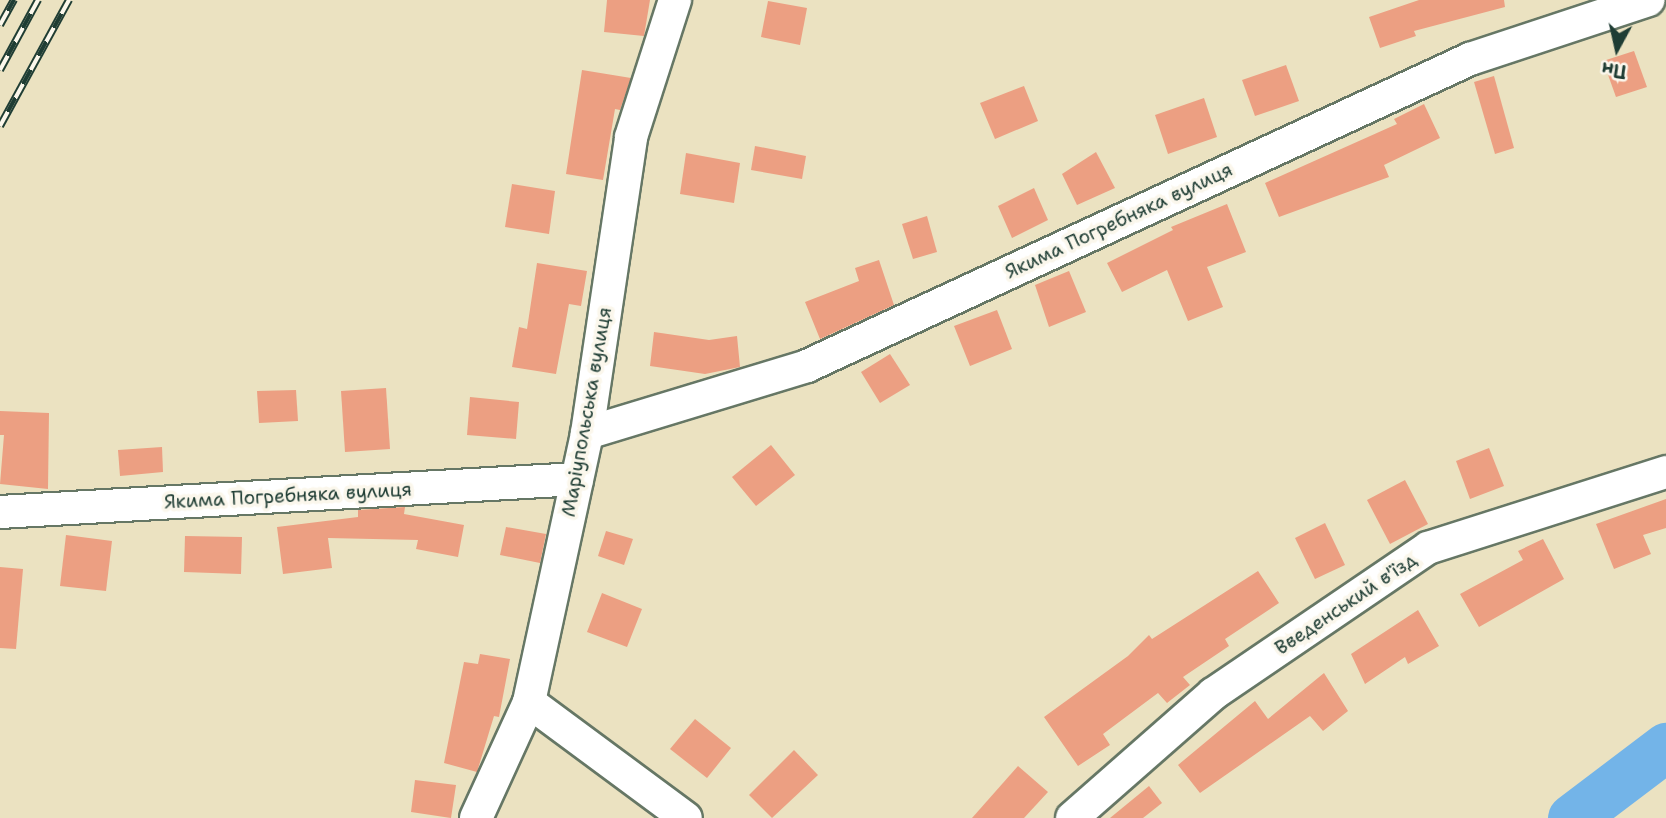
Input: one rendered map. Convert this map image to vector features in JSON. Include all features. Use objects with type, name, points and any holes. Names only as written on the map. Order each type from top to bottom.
[{"type":"street","name":"Маріупольська вулиця","points":[[476,818],[529,702],[587,433],[631,137],[675,0]]},
{"type":"street","name":"Якима Погребняка вулиця","points":[[587,433],[807,366],[1470,59],[1648,0]]},
{"type":"street","name":"Введенський в'їзд","points":[[1072,818],[1213,694],[1428,548],[1666,472]]},
{"type":"street","name":"Якима Погребняка вулиця","points":[[0,512],[577,479]]},
{"type":"street","points":[[529,702],[686,818]]},
{"type":"building","points":[[607,0],[650,0],[644,36],[604,32]]},
{"type":"building","points":[[1419,0],[1504,0],[1505,7],[1414,31],[1416,36],[1380,48],[1369,17]]},
{"type":"building","points":[[768,1],[807,8],[800,45],[761,37]]},
{"type":"building","points":[[1634,51],[1647,87],[1616,97],[1603,61]]},
{"type":"building","points":[[1286,65],[1299,101],[1255,116],[1242,80]]},
{"type":"building","points":[[582,70],[631,78],[620,110],[615,109],[603,180],[566,174]]},
{"type":"building","points":[[1494,76],[1514,148],[1495,154],[1474,82]]},
{"type":"building","points":[[1024,86],[1038,121],[995,139],[980,103]]},
{"type":"building","points":[[1204,98],[1217,137],[1168,154],[1155,115]]},
{"type":"building","points":[[1424,104],[1440,138],[1384,165],[1389,177],[1279,217],[1265,183],[1397,124],[1394,119]]},
{"type":"building","points":[[755,146],[806,156],[802,179],[751,170]]},
{"type":"building","points":[[1096,152],[1115,188],[1077,205],[1062,174]]},
{"type":"building","points":[[686,153],[740,163],[734,203],[680,194]]},
{"type":"building","points":[[512,184],[555,191],[549,234],[505,227]]},
{"type":"building","points":[[1034,188],[1048,220],[1012,238],[998,206]]},
{"type":"building","points":[[1227,204],[1246,252],[1207,267],[1223,307],[1188,321],[1167,270],[1122,292],[1107,263],[1173,230],[1171,227]]},
{"type":"building","points":[[927,216],[937,252],[913,259],[902,224]]},
{"type":"building","points":[[879,260],[894,305],[820,339],[805,302],[859,281],[855,268]]},
{"type":"building","points":[[537,263],[587,271],[581,306],[569,304],[556,374],[512,367],[519,327],[527,329]]},
{"type":"building","points":[[1069,271],[1086,312],[1049,327],[1035,285]]},
{"type":"building","points":[[997,310],[1012,349],[970,366],[954,326]]},
{"type":"building","points":[[654,332],[709,340],[737,336],[740,367],[705,374],[650,366]]},
{"type":"building","points":[[890,354],[910,385],[880,403],[861,372]]},
{"type":"building","points":[[386,388],[390,449],[345,452],[341,391]]},
{"type":"building","points":[[296,390],[298,421],[259,423],[257,391]]},
{"type":"building","points":[[470,397],[519,402],[516,439],[467,435]]},
{"type":"building","points":[[0,411],[49,413],[48,489],[0,484],[4,435],[0,435]]},
{"type":"building","points":[[771,445],[795,475],[756,506],[732,477]]},
{"type":"building","points":[[162,447],[163,472],[120,476],[118,450]]},
{"type":"building","points":[[1489,448],[1504,486],[1470,499],[1456,461]]},
{"type":"building","points":[[1405,480],[1428,524],[1390,544],[1367,500]]},
{"type":"building","points":[[1666,499],[1666,528],[1643,535],[1651,554],[1614,569],[1596,524]]},
{"type":"building","points":[[405,507],[404,514],[464,525],[458,557],[416,549],[418,540],[328,538],[332,568],[283,574],[277,527],[358,517],[358,510]]},
{"type":"building","points":[[1325,523],[1345,565],[1315,579],[1295,538]]},
{"type":"building","points":[[506,527],[546,534],[540,563],[500,555]]},
{"type":"building","points":[[606,531],[633,539],[624,565],[598,556]]},
{"type":"building","points":[[66,535],[112,541],[106,591],[60,586]]},
{"type":"building","points":[[185,536],[242,537],[241,574],[184,572]]},
{"type":"building","points":[[1543,539],[1564,579],[1479,627],[1460,594],[1523,560],[1518,551]]},
{"type":"building","points":[[0,567],[23,569],[16,649],[0,648]]},
{"type":"building","points":[[1258,571],[1279,603],[1225,639],[1229,646],[1183,677],[1190,685],[1167,703],[1158,693],[1103,734],[1110,745],[1078,766],[1044,717],[1128,656],[1149,635],[1152,639]]},
{"type":"building","points":[[602,593],[642,609],[627,647],[587,632]]},
{"type":"building","points":[[1418,610],[1439,646],[1408,664],[1405,657],[1365,684],[1351,654]]},
{"type":"building","points":[[480,654],[510,659],[499,717],[494,716],[477,772],[444,763],[464,662],[478,664]]},
{"type":"building","points":[[1324,673],[1348,711],[1323,731],[1310,716],[1200,793],[1178,765],[1255,701],[1268,719]]},
{"type":"building","points":[[695,719],[731,748],[707,778],[670,749]]},
{"type":"building","points":[[794,750],[818,775],[772,818],[749,795]]},
{"type":"building","points":[[1018,766],[1048,792],[1024,818],[972,818]]},
{"type":"building","points":[[415,780],[456,785],[451,818],[411,812]]},
{"type":"building","points":[[1149,786],[1162,803],[1143,818],[1110,818]]},
{"type":"waterway","points":[[1572,818],[1666,747]]},
{"type":"railway","points":[[0,25],[14,0]]},
{"type":"railway","points":[[0,70],[38,0]]},
{"type":"railway","points":[[0,126],[69,0]]}]
